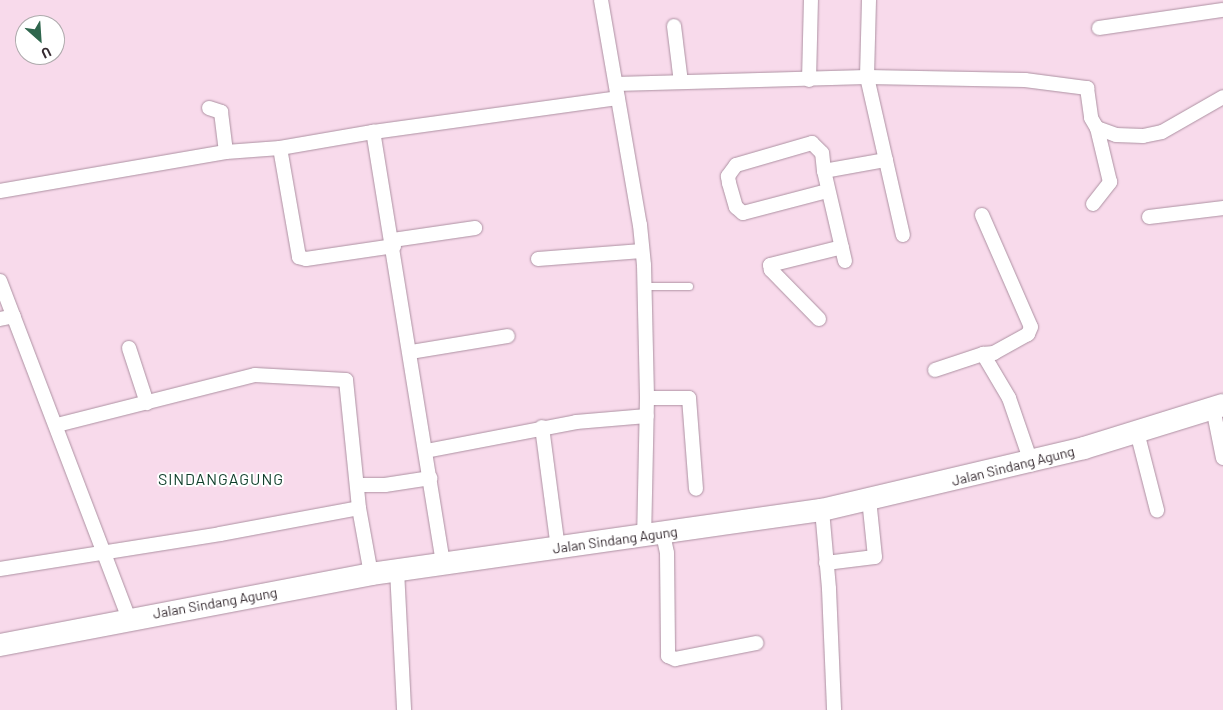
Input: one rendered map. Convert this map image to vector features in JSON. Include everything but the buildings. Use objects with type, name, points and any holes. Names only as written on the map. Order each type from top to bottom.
[{"type":"main road","name":"Jalan Sindang Agung","points":[[0,645],[129,618],[370,574],[822,510],[1031,462],[1137,432],[1218,406]]},
{"type":"street","points":[[601,0],[642,251],[645,286],[646,398],[653,535],[667,553],[668,656],[675,659],[756,644]]},
{"type":"street","points":[[809,80],[811,0]]},
{"type":"street","points":[[869,0],[867,78],[903,235]]},
{"type":"street","points":[[1099,28],[1223,10]]},
{"type":"street","points":[[674,26],[681,82]]},
{"type":"street","points":[[616,84],[867,78],[1025,80],[1085,87],[1089,91],[1090,118],[1097,128],[1110,182],[1092,204]]},
{"type":"street","points":[[1097,128],[1116,135],[1155,134],[1223,97]]},
{"type":"street","points":[[0,192],[226,152],[280,148],[374,132],[618,98]]},
{"type":"street","points":[[209,108],[221,112],[226,152]]},
{"type":"street","points":[[374,132],[394,243],[444,563]]},
{"type":"street","points":[[819,319],[771,270],[770,265],[844,254],[827,191],[822,153],[812,143],[736,165],[728,176],[736,207],[743,213],[827,191]]},
{"type":"street","points":[[280,148],[299,257],[306,259],[475,228]]},
{"type":"street","points":[[824,172],[886,160]]},
{"type":"street","points":[[1149,217],[1223,208]]},
{"type":"street","points":[[935,370],[983,354],[994,353],[1028,334],[1031,328],[982,215]]},
{"type":"street","points":[[538,259],[642,251]]},
{"type":"street","points":[[0,280],[107,553],[129,618]]},
{"type":"street","points":[[0,319],[14,316]]},
{"type":"street","points":[[411,352],[508,336]]},
{"type":"street","points":[[129,348],[147,403]]},
{"type":"street","points":[[983,354],[992,364],[1009,398],[1031,462]]},
{"type":"street","points":[[56,426],[255,375],[346,380],[357,485],[370,574]]},
{"type":"street","points":[[646,398],[689,398],[696,489]]},
{"type":"street","points":[[1218,406],[1223,458]]},
{"type":"street","points":[[426,451],[542,427],[647,416]]},
{"type":"street","points":[[542,427],[558,548]]},
{"type":"street","points":[[1137,432],[1157,510]]},
{"type":"street","points":[[357,485],[385,485],[430,478]]},
{"type":"street","points":[[826,563],[875,557],[869,499]]},
{"type":"street","points":[[0,569],[107,553],[360,508]]},
{"type":"street","points":[[822,510],[834,710]]},
{"type":"street","points":[[397,570],[404,710]]},
{"type":"lane","points":[[645,286],[689,286]]},
{"type":"district","name":"SINDANGAGUNG","points":[[221,479]]}]
